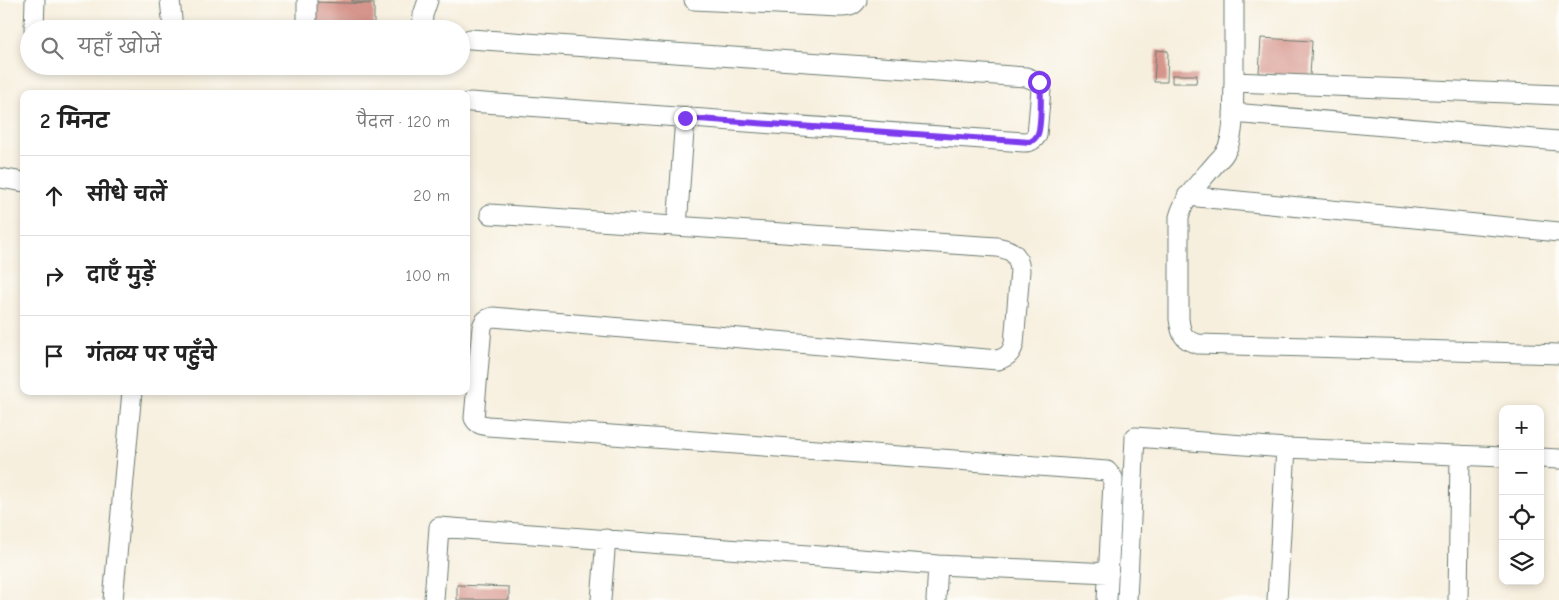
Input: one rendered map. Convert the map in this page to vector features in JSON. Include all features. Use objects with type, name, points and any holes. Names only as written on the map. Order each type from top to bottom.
[{"type":"street","points":[[34,0],[34,20]]},
{"type":"street","points":[[170,0],[172,20]]},
{"type":"street","points":[[307,0],[307,20]]},
{"type":"street","points":[[422,20],[428,0]]},
{"type":"street","points":[[694,0],[839,7],[849,7],[856,3],[857,0]]},
{"type":"street","points":[[1234,0],[1234,82],[1232,133],[1229,145],[1187,196],[1179,218],[1179,319],[1180,330],[1184,337],[1190,342],[1198,344],[1559,354]]},
{"type":"street","points":[[470,39],[1026,77],[1039,82],[1041,89],[1038,130],[1035,139],[1030,142],[470,102]]},
{"type":"street","points":[[1234,82],[1559,95]]},
{"type":"street","points":[[1232,113],[1559,141]]},
{"type":"street","points":[[678,226],[685,118]]},
{"type":"street","points":[[0,178],[20,181]]},
{"type":"street","points":[[1187,196],[1559,232]]},
{"type":"street","points":[[490,214],[1006,248],[1014,252],[1020,270],[1014,344],[1012,352],[998,360],[493,317],[487,318],[482,327],[474,418],[476,423],[482,426],[1107,471],[1114,482],[1107,600]]},
{"type":"street","points":[[113,600],[132,395]]},
{"type":"street","points":[[1127,600],[1135,437],[1286,448],[1499,457]]},
{"type":"street","points":[[1277,600],[1286,448]]},
{"type":"street","points":[[1458,600],[1460,455]]},
{"type":"street","points":[[1544,458],[1559,459]]},
{"type":"street","points":[[434,600],[439,527],[938,565],[1109,573]]},
{"type":"street","points":[[602,600],[606,539]]},
{"type":"street","points":[[936,600],[938,565]]},
{"type":"building","points":[[352,0],[375,0],[375,2],[352,2]]},
{"type":"building","points":[[316,2],[374,4],[374,20],[315,20]]},
{"type":"building","points":[[1261,38],[1312,41],[1310,76],[1259,73]]},
{"type":"building","points":[[1156,50],[1168,51],[1167,82],[1154,82]]},
{"type":"building","points":[[1172,75],[1197,75],[1196,83],[1172,83]]},
{"type":"building","points":[[457,585],[509,587],[509,600],[457,600]]},
{"type":"route","points":[[685,118],[1030,142],[1035,139],[1038,130],[1041,89],[1039,82]]}]
